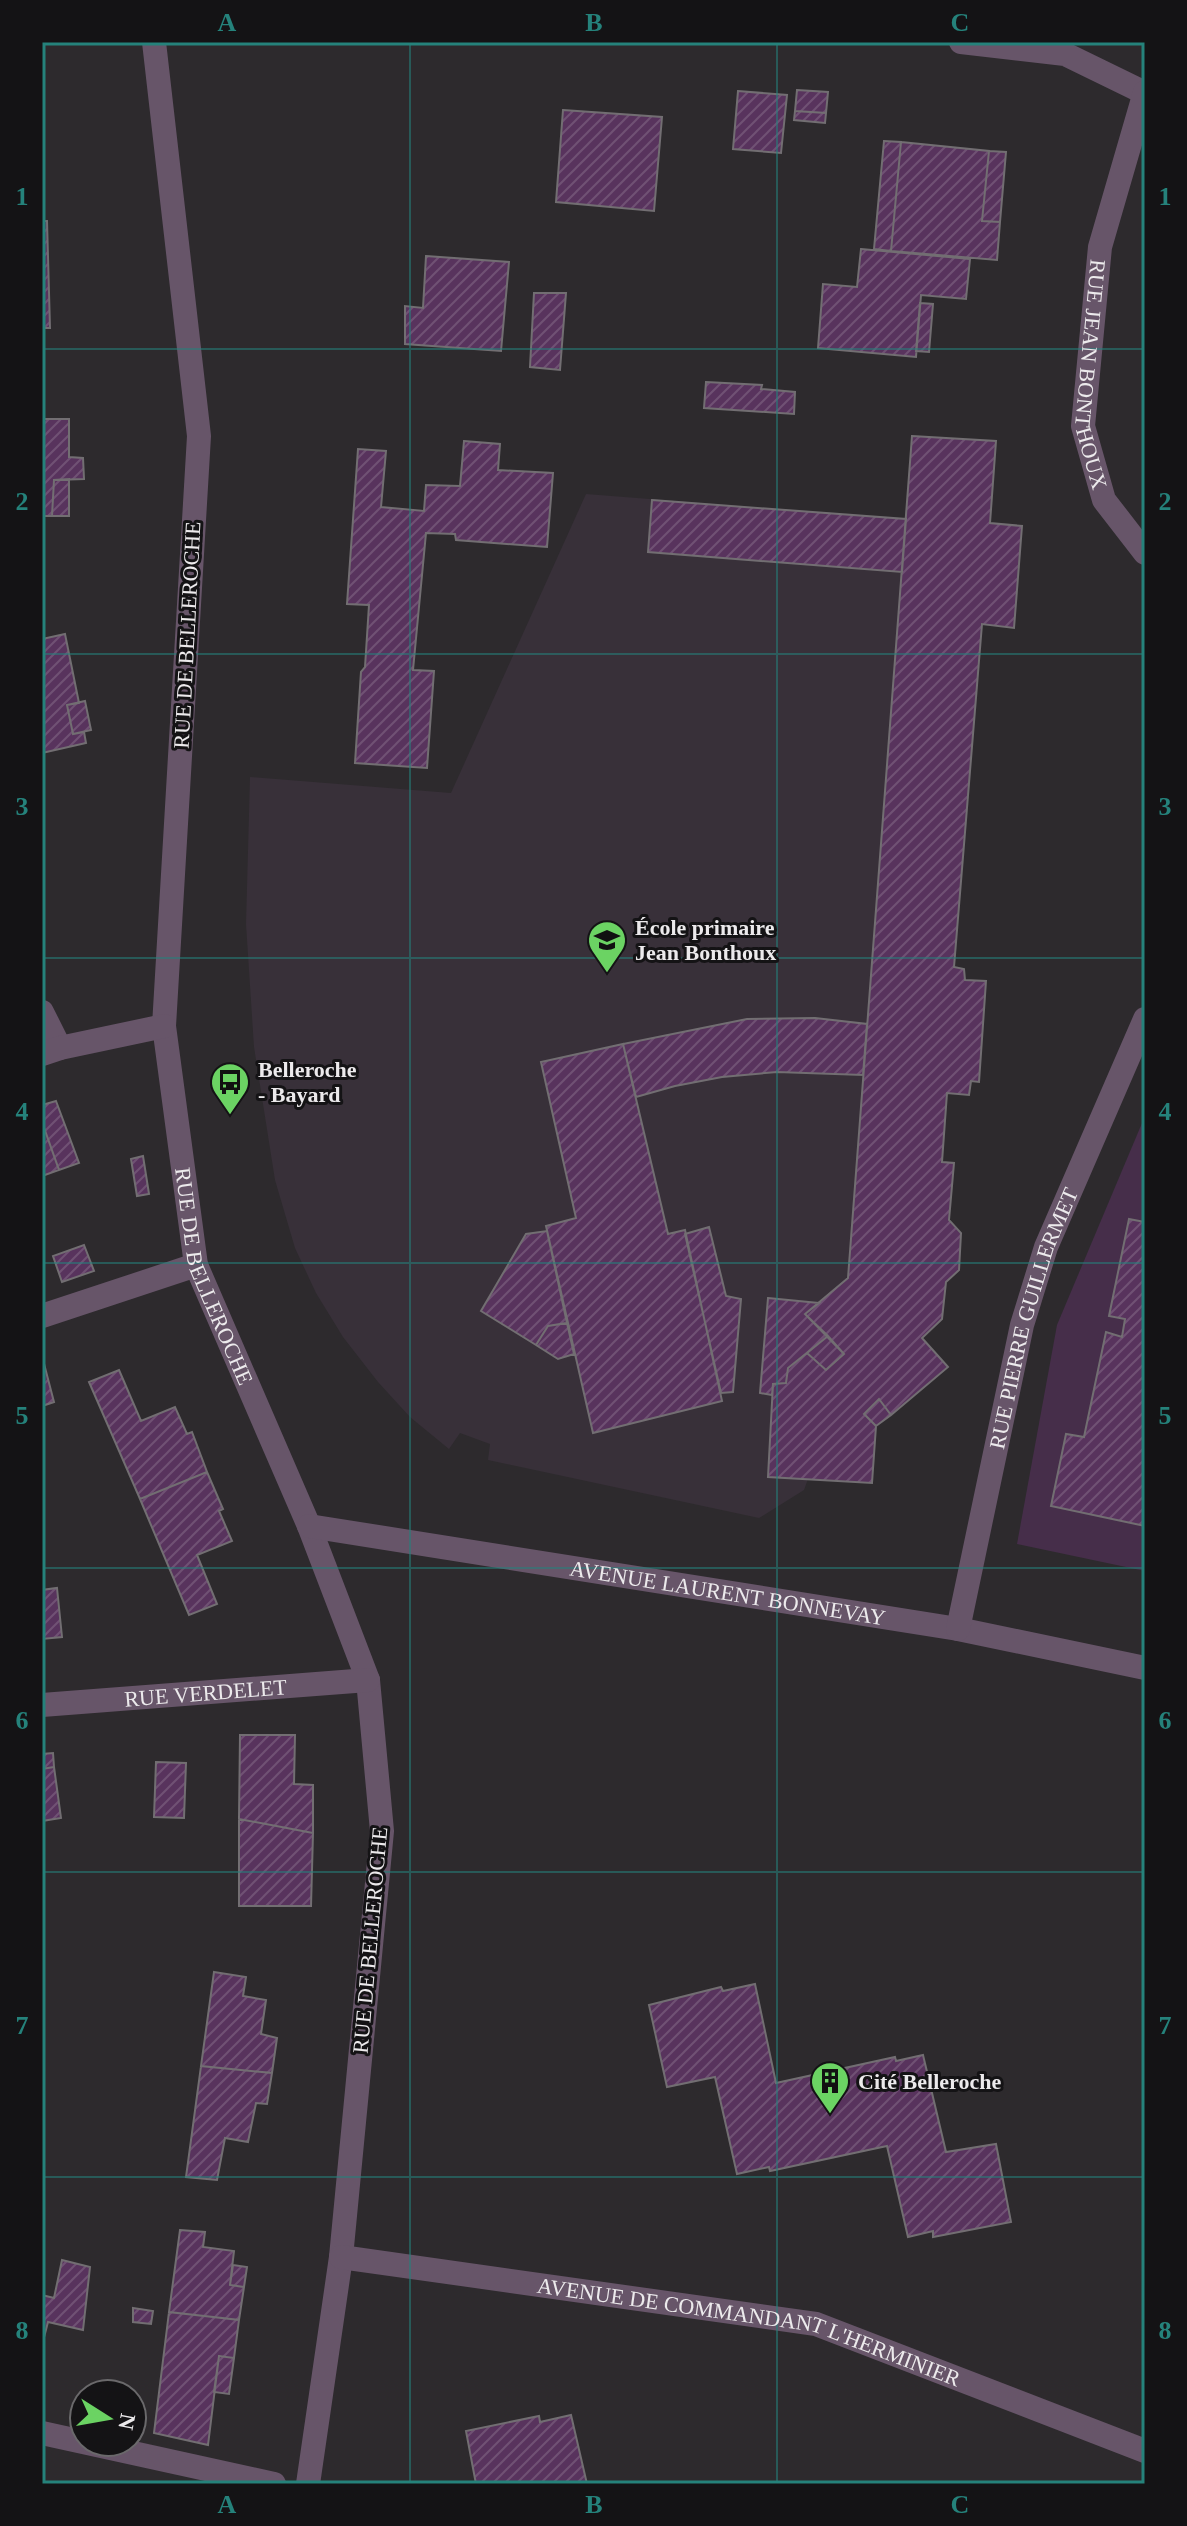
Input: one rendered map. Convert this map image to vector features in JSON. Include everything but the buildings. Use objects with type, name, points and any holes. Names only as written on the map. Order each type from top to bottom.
[{"type":"street","name":"RUE DE BELLEROCHE","points":[[154,42],[199,436],[164,1026],[196,1265],[309,1526],[368,1680],[382,1831],[341,2257],[308,2484]]},
{"type":"street","name":"RUE JEAN BONTHOUX","points":[[961,42],[1066,48],[1145,92],[1100,247],[1083,426],[1104,500],[1145,553]]},
{"type":"street","points":[[42,1012],[51,1051],[164,1026]]},
{"type":"street","name":"RUE PIERRE GUILLERMET","points":[[958,1629],[1022,1325],[1046,1247],[1145,1019]]},
{"type":"street","points":[[42,1316],[196,1265]]},
{"type":"street","name":"AVENUE LAURENT BONNEVAY","points":[[309,1526],[958,1629],[1145,1668]]},
{"type":"street","name":"RUE VERDELET","points":[[42,1705],[368,1680]]},
{"type":"street","name":"AVENUE DE COMMANDANT L'HERMINIER","points":[[341,2257],[816,2324],[1145,2451]]},
{"type":"street","points":[[42,2433],[274,2484]]},
{"type":"shaded area","name":"École primaire Jean Bonthoux","points":[[912,436],[996,441],[990,523],[1022,526],[1014,628],[982,625],[954,967],[964,969],[965,980],[986,981],[979,1082],[971,1081],[969,1095],[947,1094],[942,1162],[949,1220],[961,1233],[946,1282],[942,1319],[922,1338],[948,1367],[876,1426],[872,1483],[808,1479],[804,1490],[759,1518],[488,1460],[490,1444],[460,1433],[449,1449],[410,1417],[343,1337],[316,1293],[295,1248],[275,1180],[254,1047],[246,924],[250,777],[451,793],[586,494],[905,519]]},
{"type":"shaded area","points":[[1145,1116],[1145,1571],[1017,1544],[1057,1325]]},
{"type":"place","name":"École primaire Jean Bonthoux","points":[[607,974]]},
{"type":"place","name":"Belleroche - Bayard","points":[[230,1116]]},
{"type":"place","name":"Cité Belleroche","points":[[830,2115]]}]
